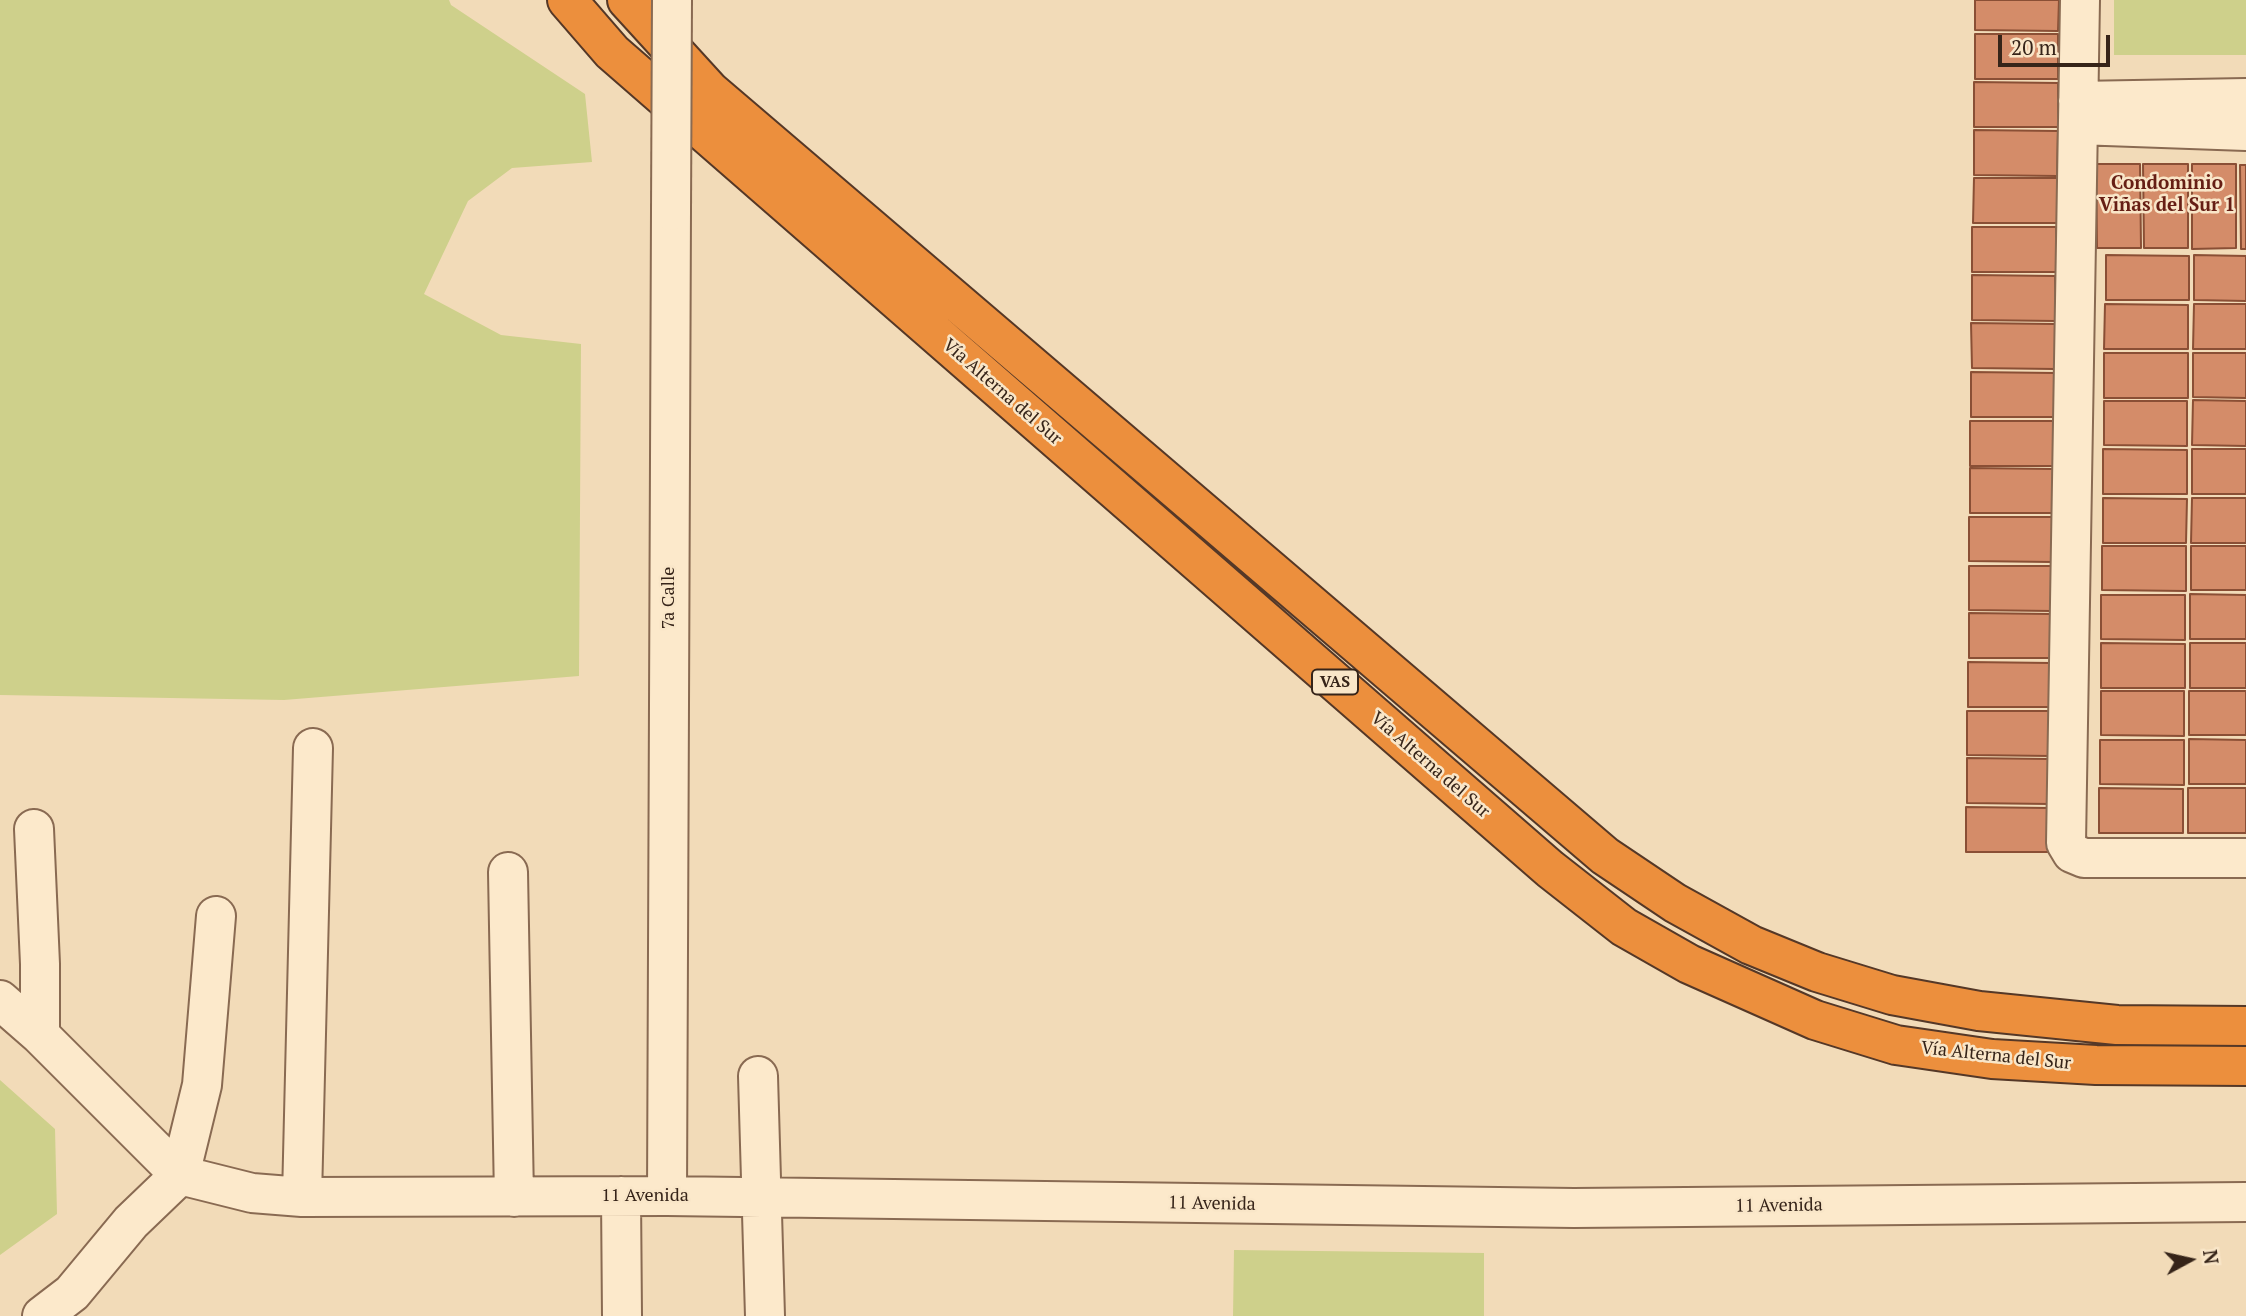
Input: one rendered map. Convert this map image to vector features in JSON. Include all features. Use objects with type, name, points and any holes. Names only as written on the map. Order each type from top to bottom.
[{"type":"highway","name":"Vía Alterna del Sur","points":[[567,0],[612,52],[1549,869],[1624,926],[1689,964],[1815,1020],[1896,1045],[1992,1059],[2096,1065],[2246,1066]]},
{"type":"highway","name":"VAS","points":[[627,0],[710,91],[1605,856],[1675,903],[1751,945],[1817,972],[1892,995],[1979,1011],[2117,1025],[2246,1026]]},
{"type":"street","name":"7a Calle","points":[[667,1196],[672,0]]},
{"type":"street","points":[[2080,0],[2066,842],[2072,853],[2084,858],[2246,858]]},
{"type":"street","points":[[2078,113],[2246,98]]},
{"type":"street","points":[[2078,113],[2246,131]]},
{"type":"street","points":[[302,1197],[313,748]]},
{"type":"street","points":[[34,829],[40,1035]]},
{"type":"street","points":[[508,872],[514,1197]]},
{"type":"street","points":[[42,1316],[72,1293],[131,1222],[180,1175],[202,1085],[216,916]]},
{"type":"street","points":[[0,1000],[40,1035],[180,1175]]},
{"type":"street","points":[[758,1076],[765,1316]]},
{"type":"street","name":"11 Avenida","points":[[180,1175],[252,1193],[302,1197],[667,1196],[1574,1208],[2246,1202]]},
{"type":"street","points":[[621,1196],[622,1316]]},
{"type":"green space","points":[[0,0],[449,0],[451,5],[585,94],[592,162],[512,168],[468,201],[424,294],[501,335],[581,344],[579,676],[284,700],[0,695]]},
{"type":"green space","points":[[2114,0],[2246,0],[2246,55],[2114,55]]},
{"type":"green space","points":[[0,1080],[55,1129],[57,1214],[0,1255]]},
{"type":"green space","points":[[1234,1250],[1484,1253],[1484,1316],[1233,1316]]},
{"type":"building","points":[[1975,0],[2059,0],[2058,31],[1975,30]]},
{"type":"building","points":[[1975,34],[2058,34],[2058,79],[1975,79]]},
{"type":"building","points":[[1974,82],[2058,83],[2058,127],[1974,127]]},
{"type":"building","points":[[1974,130],[2058,131],[2057,176],[1974,175]]},
{"type":"building","points":[[2096,164],[2140,164],[2141,248],[2097,248]]},
{"type":"building","points":[[2143,164],[2188,164],[2188,248],[2144,248]]},
{"type":"building","points":[[2192,164],[2236,164],[2236,248],[2192,249]]},
{"type":"building","points":[[2240,165],[2246,165],[2246,249],[2241,249]]},
{"type":"building","points":[[1974,178],[2057,178],[2057,223],[1973,223]]},
{"type":"building","points":[[1972,227],[2056,227],[2056,272],[1972,272]]},
{"type":"building","points":[[2106,255],[2189,256],[2189,300],[2106,300]]},
{"type":"building","points":[[2194,255],[2246,256],[2246,301],[2194,300]]},
{"type":"building","points":[[1972,275],[2055,276],[2056,321],[1972,320]]},
{"type":"building","points":[[2105,304],[2188,305],[2188,349],[2104,349]]},
{"type":"building","points":[[2194,304],[2246,304],[2246,349],[2193,349]]},
{"type":"building","points":[[1971,323],[2055,324],[2055,369],[1972,368]]},
{"type":"building","points":[[2104,353],[2188,353],[2188,398],[2104,398]]},
{"type":"building","points":[[2193,353],[2246,353],[2246,398],[2193,397]]},
{"type":"building","points":[[1971,372],[2055,373],[2055,417],[1971,417]]},
{"type":"building","points":[[2193,400],[2246,401],[2246,446],[2192,445]]},
{"type":"building","points":[[2104,401],[2187,401],[2187,446],[2104,445]]},
{"type":"building","points":[[1970,421],[2054,421],[2054,466],[1970,466]]},
{"type":"building","points":[[2103,449],[2187,450],[2187,494],[2103,494]]},
{"type":"building","points":[[2192,449],[2246,449],[2246,494],[2192,494]]},
{"type":"building","points":[[1970,468],[2054,469],[2053,513],[1970,513]]},
{"type":"building","points":[[2103,498],[2187,499],[2186,543],[2103,543]]},
{"type":"building","points":[[2192,498],[2246,498],[2246,543],[2191,543]]},
{"type":"building","points":[[1969,517],[2053,517],[2053,562],[1969,561]]},
{"type":"building","points":[[2102,546],[2186,546],[2186,591],[2102,590]]},
{"type":"building","points":[[2191,546],[2246,546],[2246,590],[2191,590]]},
{"type":"building","points":[[1969,566],[2052,566],[2052,611],[1969,610]]},
{"type":"building","points":[[2190,594],[2246,595],[2246,639],[2190,639]]},
{"type":"building","points":[[2101,595],[2185,595],[2185,640],[2101,639]]},
{"type":"building","points":[[1969,613],[2052,614],[2052,658],[1969,658]]},
{"type":"building","points":[[2101,643],[2185,644],[2185,688],[2101,688]]},
{"type":"building","points":[[2190,643],[2246,643],[2246,688],[2190,688]]},
{"type":"building","points":[[1968,662],[2051,663],[2051,707],[1968,707]]},
{"type":"building","points":[[2101,691],[2184,691],[2184,736],[2101,735]]},
{"type":"building","points":[[2189,691],[2246,691],[2246,735],[2189,735]]},
{"type":"building","points":[[1967,711],[2051,711],[2051,756],[1967,755]]},
{"type":"building","points":[[2189,739],[2246,740],[2246,784],[2189,784]]},
{"type":"building","points":[[2100,740],[2184,740],[2184,785],[2100,784]]},
{"type":"building","points":[[1967,758],[2051,759],[2050,804],[1967,803]]},
{"type":"building","points":[[2099,788],[2183,789],[2183,833],[2099,833]]},
{"type":"building","points":[[2188,788],[2246,788],[2246,833],[2188,833]]},
{"type":"building","points":[[1966,807],[2050,808],[2050,852],[1966,852]]},
{"type":"district","name":"Condominio Viñas del Sur 1","points":[[2167,195]]}]
